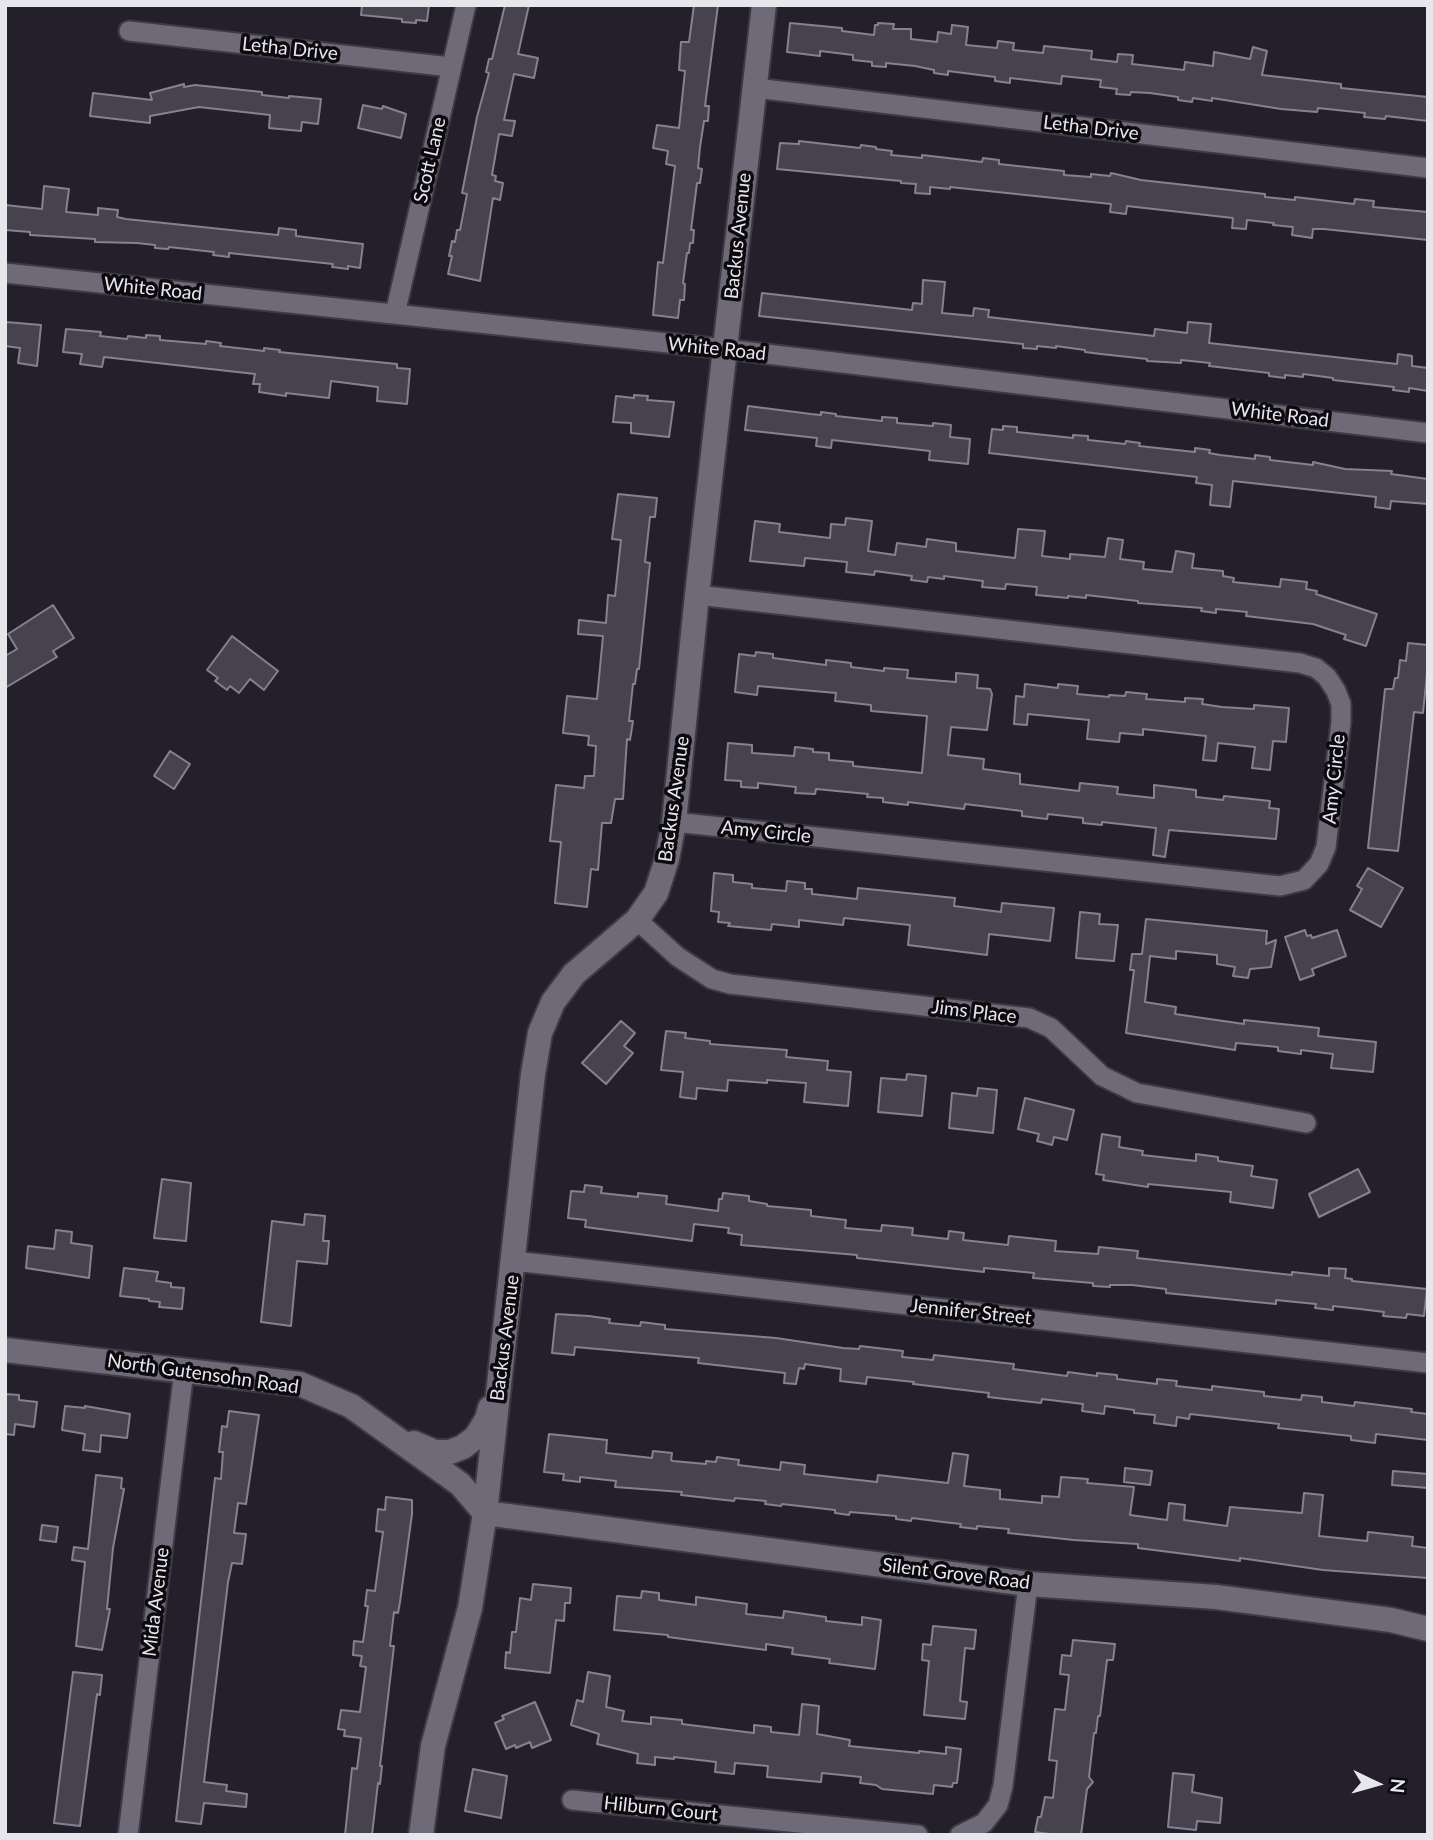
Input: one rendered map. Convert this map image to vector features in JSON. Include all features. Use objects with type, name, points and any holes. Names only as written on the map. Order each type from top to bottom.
[{"type":"street","name":"Scott Lane","points":[[395,314],[466,5]]},
{"type":"street","name":"Backus Avenue","points":[[421,1835],[433,1746],[470,1608],[485,1513],[533,1074],[540,1033],[553,1002],[574,974],[636,920],[656,893],[667,859],[674,822],[764,5]]},
{"type":"street","name":"Letha Drive","points":[[130,31],[451,67]]},
{"type":"street","name":"Letha Drive","points":[[755,88],[1428,168]]},
{"type":"street","name":"White Road","points":[[5,273],[725,349],[1428,433]]},
{"type":"street","name":"Amy Circle","points":[[674,822],[1280,886],[1304,880],[1319,864],[1326,847],[1340,722],[1341,704],[1327,677],[1316,668],[1300,663],[697,595]]},
{"type":"street","name":"Jims Place","points":[[636,920],[678,957],[712,979],[730,984],[1029,1018],[1051,1028],[1102,1076],[1137,1093],[1306,1124]]},
{"type":"street","name":"Jennifer Street","points":[[514,1261],[1428,1363]]},
{"type":"street","name":"North Gutensohn Road","points":[[5,1350],[300,1384],[351,1405],[460,1484],[485,1513]]},
{"type":"street","name":"Mida Avenue","points":[[128,1835],[184,1370]]},
{"type":"street","points":[[388,1431],[435,1452],[450,1452],[463,1447],[476,1437],[486,1419],[501,1372]]},
{"type":"street","name":"Silent Grove Road","points":[[485,1513],[1028,1584],[1216,1597],[1391,1620],[1428,1629]]},
{"type":"street","points":[[960,1835],[984,1823],[998,1805],[1003,1786],[1028,1584]]},
{"type":"street","name":"Hilburn Court","points":[[572,1800],[918,1835]]},
{"type":"building","points":[[362,5],[429,5],[427,21],[416,20],[416,23],[361,15]]},
{"type":"building","points":[[505,5],[529,5],[518,54],[538,58],[534,78],[514,74],[504,120],[515,121],[512,136],[499,134],[492,175],[496,176],[495,181],[503,183],[500,200],[493,198],[480,281],[448,274],[452,256],[449,256],[452,241],[455,242],[457,230],[460,230],[467,194],[462,193],[489,73],[486,72],[489,59],[492,59]]},
{"type":"building","points":[[694,5],[718,5],[705,106],[709,106],[708,121],[704,121],[698,168],[702,169],[700,183],[697,183],[691,230],[694,230],[693,243],[690,243],[687,253],[684,300],[680,300],[678,318],[653,315],[658,262],[663,263],[675,166],[666,164],[668,151],[653,148],[657,125],[679,128],[685,71],[679,70],[681,42],[689,42]]},
{"type":"building","points":[[790,23],[842,28],[842,31],[874,35],[875,25],[878,23],[894,24],[893,29],[911,29],[911,39],[937,42],[938,32],[951,34],[952,25],[968,27],[966,45],[997,48],[998,41],[1014,43],[1013,50],[1043,53],[1044,46],[1092,51],[1091,59],[1117,62],[1118,54],[1133,55],[1132,64],[1184,70],[1185,62],[1213,66],[1214,52],[1250,59],[1253,47],[1267,51],[1262,75],[1341,84],[1341,88],[1428,97],[1428,121],[1386,116],[1385,119],[1364,117],[1365,113],[1318,108],[1317,112],[1281,109],[1212,98],[1212,101],[1193,98],[1192,102],[1150,93],[1116,94],[1117,89],[1100,87],[1101,80],[1062,76],[1061,84],[1010,78],[1010,83],[995,81],[995,77],[948,71],[948,75],[934,73],[934,70],[915,66],[886,63],[886,67],[872,66],[872,62],[853,60],[853,55],[820,51],[820,56],[787,52]]},
{"type":"building","points":[[184,84],[184,87],[195,85],[262,92],[262,95],[289,98],[321,99],[318,124],[302,122],[301,131],[269,128],[270,115],[199,107],[150,116],[150,123],[90,116],[93,93],[152,100],[150,93]]},
{"type":"building","points":[[363,105],[382,109],[383,106],[406,114],[401,138],[358,128]]},
{"type":"building","points":[[799,141],[860,148],[861,145],[876,147],[892,151],[891,155],[922,158],[922,155],[982,162],[983,158],[999,160],[999,164],[1064,171],[1064,175],[1091,177],[1091,174],[1110,176],[1111,173],[1141,180],[1265,194],[1265,197],[1295,200],[1295,197],[1354,204],[1355,199],[1374,201],[1373,207],[1428,212],[1428,240],[1324,229],[1313,229],[1312,238],[1292,235],[1293,227],[1273,225],[1274,223],[1247,220],[1246,229],[1232,228],[1233,218],[1127,206],[1126,214],[1110,212],[1111,204],[950,187],[930,187],[930,194],[915,193],[916,184],[901,181],[777,169],[780,143],[799,144]]},
{"type":"building","points":[[44,186],[69,189],[66,212],[98,215],[98,208],[118,210],[117,217],[126,219],[278,235],[279,228],[296,230],[296,236],[363,244],[360,268],[348,266],[348,269],[332,267],[333,264],[229,253],[229,257],[213,255],[214,252],[155,248],[155,245],[137,243],[95,242],[95,239],[30,235],[30,232],[5,230],[5,205],[42,209]]},
{"type":"building","points":[[923,280],[945,282],[942,313],[973,316],[974,308],[989,310],[988,317],[1154,336],[1155,329],[1187,333],[1188,322],[1211,324],[1209,343],[1397,364],[1398,354],[1412,356],[1412,366],[1428,368],[1428,391],[1409,388],[1409,392],[1393,390],[1394,387],[1303,374],[1303,377],[1269,376],[1269,373],[1209,366],[1210,363],[1147,361],[1056,346],[1023,348],[1023,344],[759,316],[762,293],[912,310],[913,303],[922,304]]},
{"type":"building","points":[[6,322],[41,325],[37,366],[18,363],[20,348],[5,346]]},
{"type":"building","points":[[66,329],[101,332],[100,336],[127,339],[128,336],[160,336],[160,340],[206,344],[206,341],[221,343],[220,346],[264,351],[264,348],[280,350],[279,352],[397,364],[397,368],[410,369],[407,404],[377,401],[378,387],[331,381],[329,398],[286,393],[286,396],[259,392],[260,384],[253,384],[255,374],[104,357],[102,367],[80,364],[82,354],[63,352]]},
{"type":"building","points":[[634,395],[648,396],[647,400],[674,402],[669,437],[631,433],[631,423],[613,422],[616,396],[634,398]]},
{"type":"building","points":[[748,406],[821,415],[821,412],[882,421],[882,417],[897,418],[897,423],[951,425],[950,437],[970,439],[968,464],[929,460],[930,451],[832,440],[831,448],[816,446],[817,438],[745,430]]},
{"type":"building","points":[[1003,426],[1017,427],[1017,432],[1073,438],[1073,435],[1088,436],[1088,440],[1125,444],[1126,441],[1140,443],[1139,446],[1195,452],[1195,448],[1210,450],[1209,453],[1220,455],[1255,459],[1255,455],[1270,457],[1270,460],[1313,465],[1313,462],[1345,469],[1392,471],[1391,474],[1428,479],[1428,504],[1391,501],[1390,509],[1375,507],[1376,497],[1233,481],[1230,507],[1210,505],[1212,485],[1196,483],[1197,477],[989,453],[992,429],[1003,430]]},
{"type":"building","points":[[618,494],[657,498],[655,517],[650,517],[645,562],[650,563],[639,669],[633,684],[629,721],[633,721],[630,740],[627,739],[623,799],[615,799],[611,823],[602,823],[598,870],[591,869],[587,907],[555,903],[561,842],[550,841],[556,785],[584,788],[585,776],[594,776],[596,746],[588,745],[589,736],[563,733],[567,696],[597,699],[603,636],[578,634],[579,620],[606,623],[608,595],[615,596],[621,540],[612,539]]},
{"type":"building","points":[[846,518],[872,521],[868,551],[895,555],[897,543],[926,547],[927,539],[956,543],[956,551],[1015,558],[1018,529],[1045,531],[1042,556],[1070,559],[1070,554],[1105,557],[1108,538],[1123,540],[1120,559],[1144,562],[1143,569],[1172,572],[1176,551],[1194,554],[1192,568],[1223,571],[1223,576],[1234,578],[1233,582],[1280,587],[1281,579],[1307,582],[1306,589],[1317,591],[1316,594],[1377,614],[1366,646],[1344,639],[1346,635],[1313,624],[1246,616],[1247,612],[1216,609],[1216,613],[1201,611],[1202,608],[1138,603],[1086,595],[1086,598],[1068,598],[1036,595],[1037,587],[1006,584],[1005,589],[982,587],[983,581],[944,576],[944,579],[928,577],[927,582],[911,580],[912,576],[875,571],[874,575],[846,572],[847,562],[805,558],[804,566],[750,561],[755,521],[780,524],[779,532],[830,538],[831,524],[845,525]]},
{"type":"building","points":[[53,605],[74,638],[53,651],[57,657],[5,688],[5,656],[17,649],[8,634]]},
{"type":"building","points":[[232,636],[278,671],[264,690],[250,679],[239,693],[230,686],[227,690],[215,681],[218,678],[207,670]]},
{"type":"building","points":[[1408,643],[1428,645],[1428,664],[1423,713],[1414,712],[1398,851],[1368,848],[1385,689],[1393,689],[1395,678],[1398,678],[1400,660],[1406,661]]},
{"type":"building","points":[[756,652],[773,654],[773,658],[826,665],[826,660],[851,663],[851,667],[884,671],[884,668],[908,670],[907,678],[956,682],[956,673],[978,675],[977,688],[990,689],[992,694],[987,730],[951,727],[948,755],[984,759],[983,769],[1020,774],[1020,784],[1079,791],[1080,783],[1118,787],[1117,794],[1154,798],[1154,785],[1196,790],[1196,797],[1223,800],[1224,796],[1270,801],[1269,808],[1279,809],[1276,839],[1169,830],[1165,857],[1153,855],[1156,828],[1102,822],[1102,825],[1083,823],[1083,818],[1048,814],[1047,819],[1022,816],[1022,811],[965,804],[964,809],[908,802],[908,805],[883,802],[883,798],[867,797],[868,794],[816,789],[815,794],[795,793],[796,787],[758,783],[758,788],[741,787],[741,781],[725,780],[728,743],[752,745],[752,753],[794,756],[795,747],[813,749],[813,752],[829,753],[829,760],[853,762],[853,766],[922,773],[927,716],[871,711],[871,705],[835,701],[836,693],[758,686],[757,695],[735,692],[739,654],[755,656]]},
{"type":"building","points":[[1025,684],[1058,688],[1058,684],[1078,686],[1077,694],[1109,697],[1125,696],[1126,692],[1147,694],[1146,699],[1185,702],[1185,698],[1203,699],[1202,704],[1222,707],[1254,709],[1254,705],[1289,708],[1286,742],[1273,741],[1270,770],[1252,768],[1255,747],[1218,743],[1216,761],[1203,760],[1206,736],[1143,729],[1143,735],[1120,733],[1119,742],[1087,739],[1089,720],[1028,714],[1027,725],[1014,724],[1016,696],[1024,697]]},
{"type":"building","points":[[170,751],[190,764],[174,789],[154,776]]},
{"type":"building","points":[[1368,868],[1403,888],[1381,927],[1350,910],[1362,889],[1357,886]]},
{"type":"building","points":[[714,873],[733,875],[733,882],[752,884],[752,888],[786,891],[787,881],[805,883],[805,889],[812,889],[812,894],[857,899],[858,888],[955,898],[954,906],[1001,912],[1002,903],[1054,908],[1050,941],[989,934],[987,955],[908,945],[910,925],[844,918],[843,925],[799,920],[799,927],[772,924],[771,930],[728,926],[730,923],[718,922],[719,912],[711,911]]},
{"type":"building","points":[[1080,912],[1100,914],[1099,924],[1118,925],[1114,961],[1076,958]]},
{"type":"building","points":[[1146,919],[1267,931],[1266,944],[1276,940],[1271,967],[1250,969],[1248,978],[1233,976],[1235,967],[1217,964],[1217,955],[1176,951],[1176,959],[1150,956],[1145,1002],[1176,1007],[1175,1014],[1244,1024],[1244,1020],[1319,1028],[1318,1036],[1376,1042],[1373,1072],[1331,1068],[1333,1054],[1301,1050],[1301,1054],[1278,1051],[1278,1047],[1236,1043],[1235,1050],[1126,1033],[1134,970],[1130,970],[1132,954],[1142,954]]},
{"type":"building","points":[[1305,930],[1307,936],[1311,935],[1312,938],[1337,930],[1346,956],[1312,969],[1314,975],[1300,980],[1285,937]]},
{"type":"building","points":[[621,1021],[635,1033],[624,1046],[633,1053],[606,1084],[582,1063]]},
{"type":"building","points":[[666,1031],[686,1033],[685,1038],[710,1041],[710,1044],[787,1050],[786,1057],[828,1061],[827,1070],[851,1072],[848,1106],[804,1102],[806,1083],[767,1080],[767,1083],[728,1080],[727,1091],[697,1088],[696,1099],[680,1097],[683,1072],[661,1070]]},
{"type":"building","points":[[907,1074],[926,1076],[922,1116],[878,1112],[881,1078],[906,1080]]},
{"type":"building","points":[[978,1088],[997,1090],[993,1133],[949,1128],[952,1093],[977,1096]]},
{"type":"building","points":[[1025,1098],[1074,1110],[1067,1140],[1054,1137],[1052,1145],[1037,1141],[1039,1134],[1018,1129]]},
{"type":"building","points":[[1102,1134],[1120,1137],[1119,1147],[1143,1151],[1142,1155],[1196,1161],[1196,1154],[1218,1157],[1218,1161],[1253,1166],[1251,1176],[1277,1180],[1273,1208],[1230,1202],[1231,1192],[1148,1184],[1148,1187],[1103,1180],[1104,1175],[1096,1174]]},
{"type":"building","points":[[1358,1169],[1370,1192],[1319,1217],[1309,1194]]},
{"type":"building","points":[[162,1179],[191,1183],[186,1241],[154,1238]]},
{"type":"building","points":[[585,1185],[602,1187],[601,1193],[638,1197],[638,1193],[667,1196],[666,1204],[718,1211],[719,1199],[722,1199],[723,1193],[749,1196],[749,1201],[767,1206],[811,1210],[811,1216],[846,1220],[845,1228],[881,1231],[882,1225],[913,1228],[912,1235],[948,1239],[949,1231],[964,1233],[963,1240],[1008,1245],[1009,1236],[1056,1241],[1055,1251],[1098,1254],[1099,1247],[1138,1251],[1137,1258],[1292,1275],[1292,1272],[1329,1276],[1329,1268],[1346,1269],[1345,1278],[1352,1281],[1427,1289],[1424,1316],[1383,1316],[1384,1312],[1360,1309],[1333,1306],[1333,1310],[1315,1308],[1316,1304],[1276,1300],[1276,1304],[1166,1293],[1166,1289],[1132,1285],[1093,1286],[1093,1283],[1033,1278],[1034,1273],[984,1268],[984,1272],[857,1258],[857,1255],[741,1245],[742,1235],[728,1233],[729,1228],[694,1224],[692,1241],[585,1227],[586,1220],[568,1218],[571,1191],[584,1192]]},
{"type":"building","points":[[305,1214],[325,1216],[323,1241],[329,1241],[327,1264],[297,1261],[291,1326],[261,1322],[272,1221],[304,1225]]},
{"type":"building","points":[[56,1230],[72,1232],[71,1243],[92,1246],[89,1278],[26,1268],[28,1246],[54,1249]]},
{"type":"building","points":[[124,1268],[158,1272],[156,1281],[171,1283],[171,1287],[184,1288],[182,1309],[159,1307],[160,1302],[149,1299],[120,1296]]},
{"type":"building","points":[[556,1314],[610,1319],[609,1323],[640,1326],[641,1322],[665,1325],[665,1329],[776,1338],[843,1348],[859,1349],[860,1346],[903,1351],[902,1357],[933,1360],[934,1355],[1014,1364],[1013,1369],[1067,1376],[1068,1372],[1097,1376],[1097,1373],[1117,1375],[1117,1379],[1157,1384],[1157,1379],[1177,1381],[1176,1386],[1212,1390],[1212,1386],[1264,1392],[1264,1396],[1301,1400],[1302,1395],[1322,1397],[1322,1402],[1354,1406],[1355,1402],[1412,1409],[1411,1412],[1428,1414],[1428,1440],[1376,1434],[1375,1443],[1351,1440],[1351,1436],[1278,1428],[1279,1424],[1190,1414],[1189,1419],[1177,1417],[1176,1426],[1154,1423],[1155,1415],[1105,1406],[1104,1414],[1082,1411],[1083,1404],[988,1397],[989,1393],[913,1384],[914,1382],[867,1377],[866,1384],[840,1381],[841,1369],[805,1364],[804,1369],[799,1368],[796,1384],[784,1383],[785,1373],[698,1363],[699,1358],[575,1347],[574,1355],[552,1353]]},
{"type":"building","points":[[5,1394],[19,1395],[19,1400],[37,1402],[34,1427],[15,1424],[14,1435],[5,1434]]},
{"type":"building","points":[[65,1406],[85,1406],[130,1414],[127,1438],[101,1435],[100,1452],[83,1450],[85,1434],[62,1430]]},
{"type":"building","points":[[229,1411],[259,1415],[246,1504],[238,1503],[234,1533],[246,1534],[242,1564],[232,1563],[228,1582],[204,1782],[227,1785],[226,1791],[247,1794],[246,1807],[204,1803],[201,1824],[176,1821],[215,1478],[221,1479],[223,1452],[219,1452],[222,1426],[227,1427]]},
{"type":"building","points":[[549,1434],[607,1440],[606,1453],[652,1458],[653,1451],[672,1453],[673,1461],[706,1464],[706,1461],[716,1462],[717,1457],[739,1460],[738,1465],[780,1470],[781,1462],[805,1465],[804,1474],[877,1482],[878,1475],[948,1483],[953,1453],[968,1455],[964,1486],[1000,1490],[1000,1499],[1042,1503],[1042,1496],[1059,1497],[1061,1477],[1088,1479],[1087,1483],[1134,1487],[1130,1515],[1167,1520],[1169,1503],[1185,1505],[1184,1520],[1227,1526],[1230,1507],[1302,1513],[1304,1493],[1323,1495],[1319,1536],[1367,1541],[1368,1532],[1413,1537],[1412,1546],[1428,1548],[1428,1578],[1323,1570],[1240,1558],[1240,1561],[1138,1548],[1138,1544],[1008,1533],[1009,1529],[977,1526],[977,1529],[960,1527],[961,1524],[912,1518],[911,1521],[896,1519],[896,1516],[850,1512],[849,1515],[835,1513],[835,1510],[765,1504],[766,1501],[735,1498],[734,1501],[681,1495],[682,1492],[615,1487],[616,1481],[580,1477],[580,1482],[563,1480],[564,1474],[544,1472]]},
{"type":"building","points":[[1125,1468],[1152,1471],[1150,1485],[1124,1482]]},
{"type":"building","points":[[1393,1471],[1428,1474],[1428,1488],[1392,1485]]},
{"type":"building","points":[[96,1475],[122,1478],[121,1488],[124,1489],[113,1548],[107,1609],[110,1609],[102,1650],[76,1646],[85,1562],[72,1560],[74,1547],[88,1549]]},
{"type":"building","points":[[386,1497],[412,1500],[412,1514],[398,1613],[394,1612],[390,1646],[394,1646],[380,1784],[378,1783],[372,1835],[345,1835],[352,1768],[357,1769],[361,1738],[344,1736],[345,1730],[338,1729],[341,1710],[360,1712],[366,1667],[360,1666],[362,1656],[353,1655],[354,1641],[363,1642],[368,1606],[365,1606],[367,1590],[375,1591],[383,1532],[376,1531],[378,1509],[385,1510]]},
{"type":"building","points":[[42,1525],[58,1527],[56,1542],[40,1540]]},
{"type":"building","points":[[533,1584],[571,1588],[570,1603],[565,1603],[564,1621],[556,1620],[550,1673],[505,1668],[512,1632],[516,1632],[520,1598],[531,1600]]},
{"type":"building","points":[[642,1591],[659,1593],[659,1600],[696,1605],[696,1597],[747,1604],[746,1614],[783,1618],[784,1611],[826,1617],[826,1621],[862,1625],[862,1617],[881,1620],[875,1669],[829,1663],[830,1659],[792,1654],[793,1648],[766,1644],[766,1650],[614,1630],[617,1596],[641,1598]]},
{"type":"building","points":[[933,1626],[976,1630],[974,1649],[965,1648],[960,1701],[967,1702],[965,1719],[924,1715],[929,1661],[922,1660],[923,1644],[931,1645]]},
{"type":"building","points":[[1073,1640],[1115,1644],[1113,1660],[1107,1660],[1100,1716],[1094,1733],[1089,1777],[1093,1782],[1087,1789],[1081,1835],[1035,1832],[1045,1797],[1053,1798],[1057,1761],[1049,1760],[1055,1709],[1065,1710],[1069,1675],[1060,1674],[1062,1655],[1071,1656]]},
{"type":"building","points":[[73,1672],[102,1675],[100,1695],[97,1694],[80,1826],[54,1823]]},
{"type":"building","points":[[588,1672],[610,1676],[606,1707],[624,1711],[622,1721],[651,1724],[651,1717],[682,1720],[682,1724],[754,1733],[754,1725],[771,1727],[771,1732],[799,1735],[802,1704],[819,1706],[817,1734],[850,1740],[849,1746],[946,1754],[946,1747],[961,1749],[957,1783],[953,1783],[952,1787],[934,1785],[933,1794],[882,1789],[876,1785],[860,1783],[861,1777],[822,1773],[821,1782],[767,1777],[768,1766],[735,1763],[734,1774],[715,1772],[716,1762],[674,1757],[655,1757],[655,1765],[637,1763],[638,1754],[597,1744],[599,1734],[571,1725],[577,1700],[583,1702]]},
{"type":"building","points":[[535,1702],[551,1740],[532,1748],[530,1742],[506,1749],[495,1723],[504,1719],[502,1716]]},
{"type":"building","points":[[473,1769],[507,1776],[501,1818],[465,1811]]},
{"type":"building","points":[[1173,1773],[1194,1775],[1192,1792],[1222,1798],[1220,1823],[1197,1821],[1196,1830],[1168,1827]]}]
